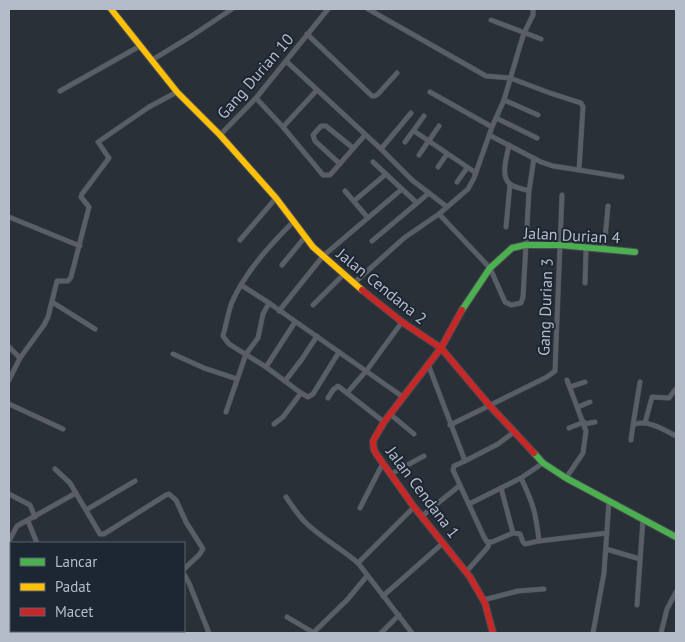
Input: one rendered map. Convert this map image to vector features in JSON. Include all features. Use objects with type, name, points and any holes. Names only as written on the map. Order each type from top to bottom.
[{"type":"street","name":"Jalan Cendana 2","points":[[110,9],[176,92],[220,135],[324,256],[343,275],[402,322],[441,348],[490,406],[543,463],[609,502],[676,537]]},
{"type":"street","points":[[152,60],[232,9]]},
{"type":"street","name":"Gang Durian 10","points":[[220,135],[256,98],[328,9]]},
{"type":"street","points":[[368,9],[486,76],[510,78],[582,104],[579,170]]},
{"type":"street","points":[[354,283],[404,238],[439,214],[468,189],[504,100],[524,33],[533,15],[533,9]]},
{"type":"street","points":[[491,20],[541,39]]},
{"type":"street","points":[[307,34],[372,96],[378,94],[397,73]]},
{"type":"street","points":[[60,91],[140,46]]},
{"type":"street","points":[[286,61],[412,180],[447,207]]},
{"type":"street","points":[[283,127],[317,90]]},
{"type":"street","points":[[9,380],[20,358],[44,325],[57,281],[68,281],[71,277],[89,207],[81,197],[109,158],[98,142],[149,107],[176,92]]},
{"type":"street","points":[[430,92],[492,127]]},
{"type":"street","points":[[256,98],[323,175],[330,175],[365,135]]},
{"type":"street","points":[[504,100],[538,115]]},
{"type":"street","points":[[381,149],[411,113]]},
{"type":"street","points":[[405,142],[424,116]]},
{"type":"street","points":[[496,118],[537,138]]},
{"type":"street","points":[[340,164],[314,138],[313,135],[320,126],[326,126],[353,148]]},
{"type":"street","points":[[419,155],[439,126]]},
{"type":"street","points":[[414,131],[467,168],[476,172]]},
{"type":"street","points":[[489,135],[553,166],[622,176]]},
{"type":"street","points":[[506,227],[510,184],[504,167],[509,145]]},
{"type":"street","points":[[438,167],[447,154]]},
{"type":"street","points":[[439,214],[490,268],[505,302],[512,305],[521,302],[523,297],[529,191],[534,158]]},
{"type":"street","points":[[373,162],[417,203]]},
{"type":"street","points":[[457,182],[467,168]]},
{"type":"street","points":[[354,201],[386,174]]},
{"type":"street","points":[[510,184],[529,191]]},
{"type":"street","points":[[279,311],[324,256],[402,188]]},
{"type":"street","points":[[345,190],[368,218]]},
{"type":"street","points":[[372,241],[429,193]]},
{"type":"street","points":[[560,245],[562,195]]},
{"type":"street","points":[[240,240],[276,198]]},
{"type":"street","points":[[604,250],[608,206]]},
{"type":"street","points":[[9,217],[80,246]]},
{"type":"street","points":[[294,221],[276,240],[241,285],[231,304],[223,336],[230,344],[266,366],[301,393],[308,396],[313,394],[339,352]]},
{"type":"street","points":[[282,264],[305,236]]},
{"type":"street","name":"Jalan Durian 4","points":[[441,348],[470,296],[490,268],[512,248],[526,245],[560,245],[586,249],[635,252]]},
{"type":"street","name":"Gang Durian 3","points":[[450,425],[548,377],[555,371],[560,245]]},
{"type":"street","points":[[585,283],[586,249]]},
{"type":"street","points":[[313,305],[343,275]]},
{"type":"street","points":[[241,285],[367,370],[403,397]]},
{"type":"street","points":[[52,302],[96,330]]},
{"type":"street","points":[[226,412],[246,354],[258,338],[263,314],[269,303]]},
{"type":"street","points":[[266,366],[295,322]]},
{"type":"street","points":[[346,393],[367,370],[402,322]]},
{"type":"street","points":[[285,381],[317,336]]},
{"type":"street","points":[[9,347],[20,358]]},
{"type":"street","name":"Jalan Cendana 1","points":[[441,348],[384,422],[373,444],[374,450],[414,507],[466,572],[483,600],[494,633]]},
{"type":"street","points":[[173,354],[204,368],[237,379]]},
{"type":"street","points":[[428,364],[465,461]]},
{"type":"street","points":[[566,478],[583,453],[586,431],[567,380]]},
{"type":"street","points":[[570,387],[585,382]]},
{"type":"street","points":[[631,440],[640,382]]},
{"type":"street","points":[[328,398],[338,386],[384,422]]},
{"type":"street","points":[[645,423],[651,398],[655,396],[669,398],[675,390]]},
{"type":"street","points":[[274,424],[283,417],[301,393]]},
{"type":"street","points":[[578,407],[590,402]]},
{"type":"street","points":[[9,404],[63,429]]},
{"type":"street","points":[[390,414],[414,434]]},
{"type":"street","points":[[569,428],[595,422]]},
{"type":"street","points":[[633,426],[638,423],[645,423],[676,436]]},
{"type":"street","points":[[489,542],[484,537],[452,468],[498,444],[514,432]]},
{"type":"street","points":[[391,474],[424,456]]},
{"type":"street","points":[[360,508],[382,463]]},
{"type":"street","points":[[469,504],[521,478],[543,463]]},
{"type":"street","points":[[55,469],[70,483],[97,532],[102,534],[166,494],[171,496],[176,500],[186,522],[203,549],[185,567]]},
{"type":"street","points":[[521,478],[536,514],[539,541]]},
{"type":"street","points":[[86,510],[135,481]]},
{"type":"street","points":[[422,516],[459,486]]},
{"type":"street","points":[[501,488],[513,533]]},
{"type":"street","points":[[9,541],[17,526],[76,493]]},
{"type":"street","points":[[9,494],[30,505],[34,516]]},
{"type":"street","points":[[286,497],[304,521],[358,563],[412,633]]},
{"type":"street","points":[[593,633],[604,573],[609,502]]},
{"type":"street","points":[[358,563],[414,507]]},
{"type":"street","points":[[637,605],[643,519]]},
{"type":"street","points":[[28,521],[37,542]]},
{"type":"street","points":[[489,542],[513,533],[520,534],[523,542],[526,544],[607,533]]},
{"type":"street","points":[[466,572],[488,547],[489,542]]},
{"type":"street","points":[[383,596],[443,543]]},
{"type":"street","points":[[606,549],[640,559]]},
{"type":"street","points":[[185,576],[209,633]]},
{"type":"street","points":[[288,617],[313,633],[367,576]]},
{"type":"street","points":[[483,600],[518,591],[544,588]]},
{"type":"street","points":[[661,633],[667,609],[676,592]]},
{"type":"street","points":[[380,633],[399,615]]},
{"type":"traffic: fast","points":[[462,310],[490,268],[512,248],[525,245],[560,245],[635,252]]},
{"type":"traffic: fast","points":[[534,453],[543,463],[566,478],[676,537]]},
{"type":"traffic: slow","points":[[111,9],[177,92],[220,135],[276,198],[313,247],[362,290]]},
{"type":"traffic: jam","points":[[362,290],[402,322],[441,348],[490,406],[534,453]]},
{"type":"traffic: jam","points":[[462,310],[441,348],[384,422],[373,441],[374,450],[377,455],[414,507],[470,577],[485,603],[493,633]]}]
